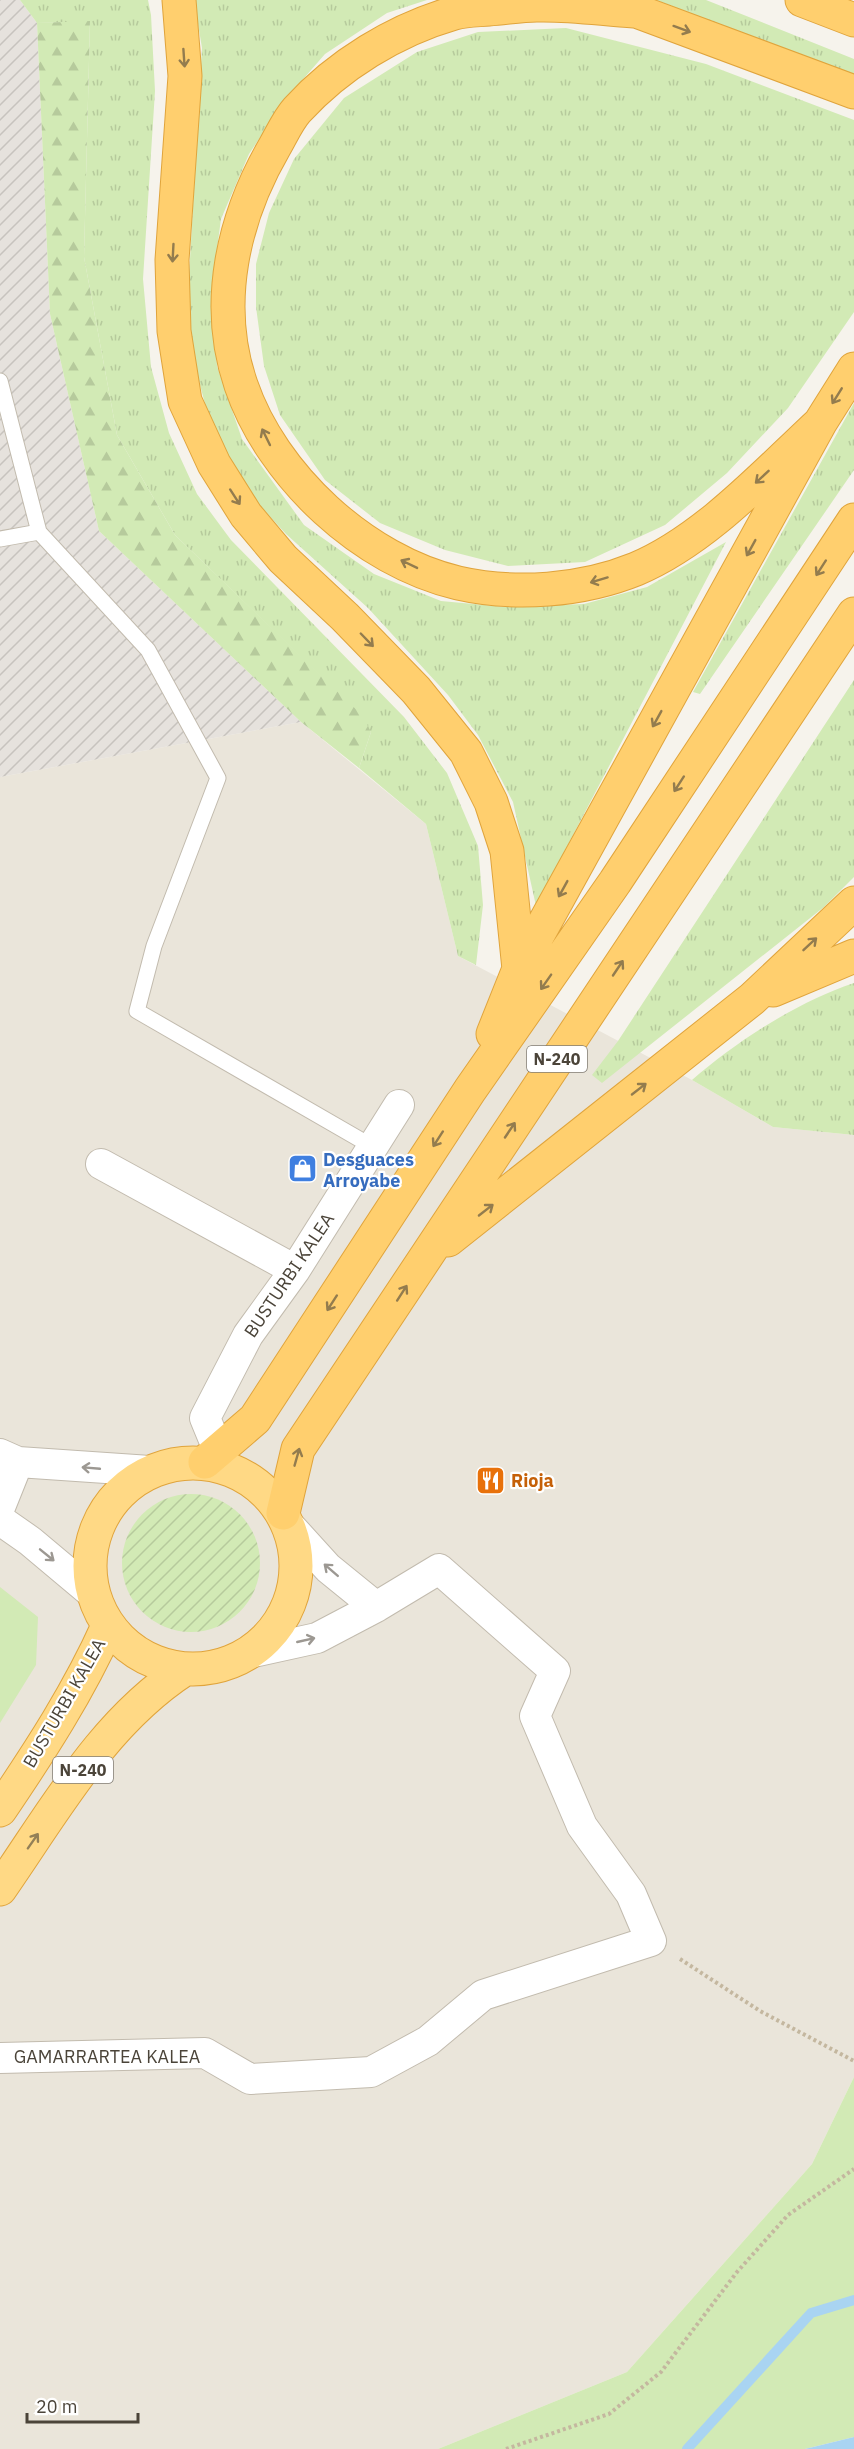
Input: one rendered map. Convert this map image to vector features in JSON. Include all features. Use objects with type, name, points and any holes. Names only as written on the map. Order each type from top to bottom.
[{"type":"highway","points":[[179,0],[185,76],[172,261],[174,331],[185,401],[214,464],[254,524],[283,559],[345,617],[416,690],[466,752],[491,802],[507,851],[519,969]]},
{"type":"highway","points":[[802,0],[854,20]]},
{"type":"highway","points":[[820,423],[750,488],[684,543],[636,569],[582,585],[524,590],[459,583],[411,566],[358,536],[311,497],[272,450],[241,386],[228,328],[229,270],[243,218],[263,166],[294,113],[332,76],[391,38],[457,12],[539,4],[621,6],[854,92]]},
{"type":"highway","points":[[470,1090],[519,969],[820,423],[854,369]]},
{"type":"highway","name":"N-240","points":[[212,1457],[250,1479],[268,1494],[285,1519],[297,1559],[292,1596],[276,1629],[249,1653],[229,1663],[207,1669],[185,1670],[155,1663],[128,1648],[108,1626],[92,1593],[89,1557],[98,1521],[119,1492],[150,1471],[177,1463],[212,1457],[255,1419],[470,1090],[615,882],[854,520]]},
{"type":"highway","name":"N-240","points":[[285,1519],[298,1449],[331,1404],[423,1259],[854,614]]},
{"type":"highway","points":[[423,1259],[752,999],[854,903]]},
{"type":"highway","points":[[752,999],[854,956]]},
{"type":"highway","name":"BUSTURBI KALEA","points":[[0,1809],[41,1749],[91,1665],[108,1626]]},
{"type":"highway","name":"N-240","points":[[0,1889],[103,1741],[155,1689],[185,1670]]},
{"type":"street","name":"BUSTURBI KALEA","points":[[212,1457],[205,1418],[248,1335],[295,1270],[399,1105]]},
{"type":"street","points":[[101,1164],[295,1270]]},
{"type":"street","points":[[0,1507],[9,1458],[150,1471]]},
{"type":"street","points":[[285,1519],[328,1569],[376,1608]]},
{"type":"street","points":[[0,1520],[30,1541],[92,1593]]},
{"type":"street","points":[[249,1653],[317,1638],[376,1608],[439,1569],[555,1671],[535,1716],[582,1826],[631,1894],[651,1941]]},
{"type":"street","name":"GAMARRARTEA KALEA","points":[[0,2058],[205,2053],[250,2079],[371,2072],[428,2041],[483,1995],[651,1941]]},
{"type":"lane","points":[[0,381],[39,532],[148,650],[218,778],[154,946],[137,1011],[373,1147]]},
{"type":"lane","points":[[0,539],[39,532]]},
{"type":"path","points":[[651,1941],[760,2011],[854,2061]]},
{"type":"path","points":[[506,2449],[609,2414],[661,2372],[737,2272],[788,2215],[854,2169]]},
{"type":"shaded area","points":[[0,0],[20,0],[37,23],[50,314],[99,531],[301,722],[0,777]]},
{"type":"shaded area","points":[[301,722],[426,824],[458,956],[692,1080],[773,1127],[854,1135],[854,2077],[812,2164],[627,2372],[438,2449],[0,2449],[0,777]]},
{"type":"green space","points":[[20,0],[148,0],[151,15],[155,91],[143,279],[151,367],[169,433],[197,494],[231,540],[404,717],[447,773],[478,846],[483,905],[476,965],[458,956],[426,824],[359,768],[371,732],[335,690],[175,535],[117,435],[84,257],[90,22],[37,23]]},
{"type":"green space","points":[[194,0],[427,0],[387,13],[325,54],[285,100],[249,154],[221,219],[213,279],[217,366],[242,439],[304,525],[374,574],[441,601],[506,607],[584,604],[647,587],[726,542],[536,906],[513,802],[478,735],[448,695],[368,608],[286,534],[240,484],[211,427],[192,354],[188,294],[202,48]]},
{"type":"green space","points":[[656,0],[706,0],[854,59],[854,76]]},
{"type":"green space","points":[[90,21],[84,257],[117,435],[175,535],[362,715],[371,732],[359,768],[301,722],[99,531],[50,314],[37,23]]},
{"type":"green space","points":[[566,28],[706,64],[854,120],[854,312],[788,408],[727,473],[665,525],[585,562],[508,566],[445,550],[380,523],[325,480],[280,415],[264,366],[256,307],[256,264],[269,213],[294,159],[344,98],[417,52],[478,32]]},
{"type":"green space","points":[[854,403],[854,470],[700,694],[693,692]]},
{"type":"green space","points":[[854,680],[854,877],[824,907],[602,1083],[592,1075],[618,1041]]},
{"type":"green space","points":[[854,983],[854,1135],[773,1127],[692,1080],[728,1051],[768,1024],[811,1001]]},
{"type":"green space","points":[[191,1494],[217,1499],[240,1514],[255,1537],[260,1563],[255,1589],[240,1612],[217,1627],[191,1632],[165,1627],[142,1612],[127,1589],[122,1563],[127,1537],[142,1514],[165,1499]]},
{"type":"green space","points":[[0,1587],[38,1617],[36,1665],[0,1723]]},
{"type":"green space","points":[[854,2077],[854,2437],[805,2449],[438,2449],[627,2372],[812,2164]]},
{"type":"water","points":[[854,2437],[854,2449],[805,2449]]},
{"type":"waterway","points":[[687,2449],[811,2313],[854,2300]]},
{"type":"place","name":"Desguaces Arroyabe","points":[[302,1169]]},
{"type":"place","name":"Rioja","points":[[490,1480]]}]
